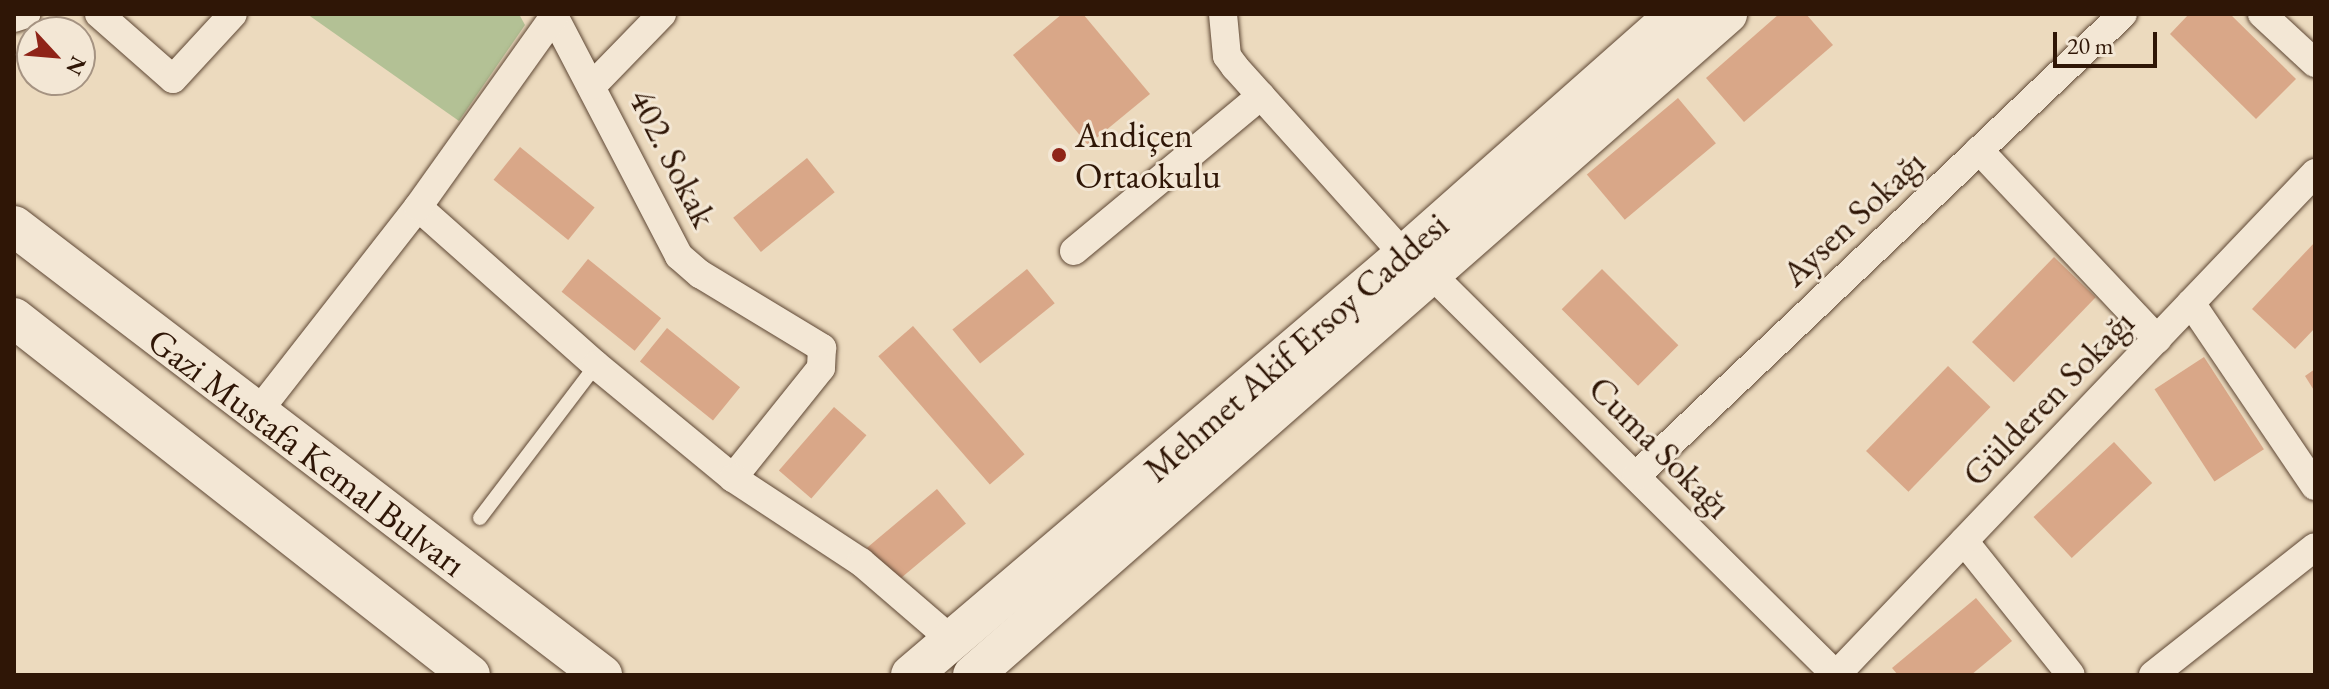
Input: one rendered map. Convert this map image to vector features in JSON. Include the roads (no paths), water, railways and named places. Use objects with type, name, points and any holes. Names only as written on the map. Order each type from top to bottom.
[{"type":"main road","name":"Mehmet Akif Ersoy Caddesi","points":[[973,675],[1417,264],[1676,14]]},
{"type":"main road","name":"Mehmet Akif Ersoy Caddesi","points":[[911,675],[1727,14]]},
{"type":"main road","name":"Gazi Mustafa Kemal Bulvarı","points":[[14,226],[602,675]]},
{"type":"main road","name":"Gazi Mustafa Kemal Bulvarı","points":[[14,318],[470,675]]},
{"type":"street","points":[[14,18],[26,14]]},
{"type":"street","points":[[99,14],[173,79],[233,14]]},
{"type":"street","points":[[593,85],[662,14]]},
{"type":"street","name":"Cuma Sokağı","points":[[1223,14],[1227,56],[1261,96],[1417,264],[1836,675]]},
{"type":"street","name":"Aysen Sokağı","points":[[1636,476],[2123,14]]},
{"type":"street","points":[[2262,14],[2315,63]]},
{"type":"street","points":[[257,413],[418,207],[553,15]]},
{"type":"street","name":"402. Sokak","points":[[553,15],[593,85],[679,256],[700,274],[822,348],[821,368],[733,478]]},
{"type":"street","points":[[1074,251],[1261,96]]},
{"type":"street","points":[[1979,150],[2157,339]]},
{"type":"street","name":"Gülderen Sokağı","points":[[1836,675],[2315,173]]},
{"type":"street","points":[[418,207],[596,365],[733,478],[861,562],[953,641]]},
{"type":"street","points":[[2191,303],[2315,486]]},
{"type":"street","points":[[1964,541],[2071,675]]},
{"type":"street","points":[[2153,675],[2315,547]]},
{"type":"lane","points":[[480,518],[596,365]]},
{"type":"place","name":"Andiçen Ortaokulu","points":[[1059,155]]}]
